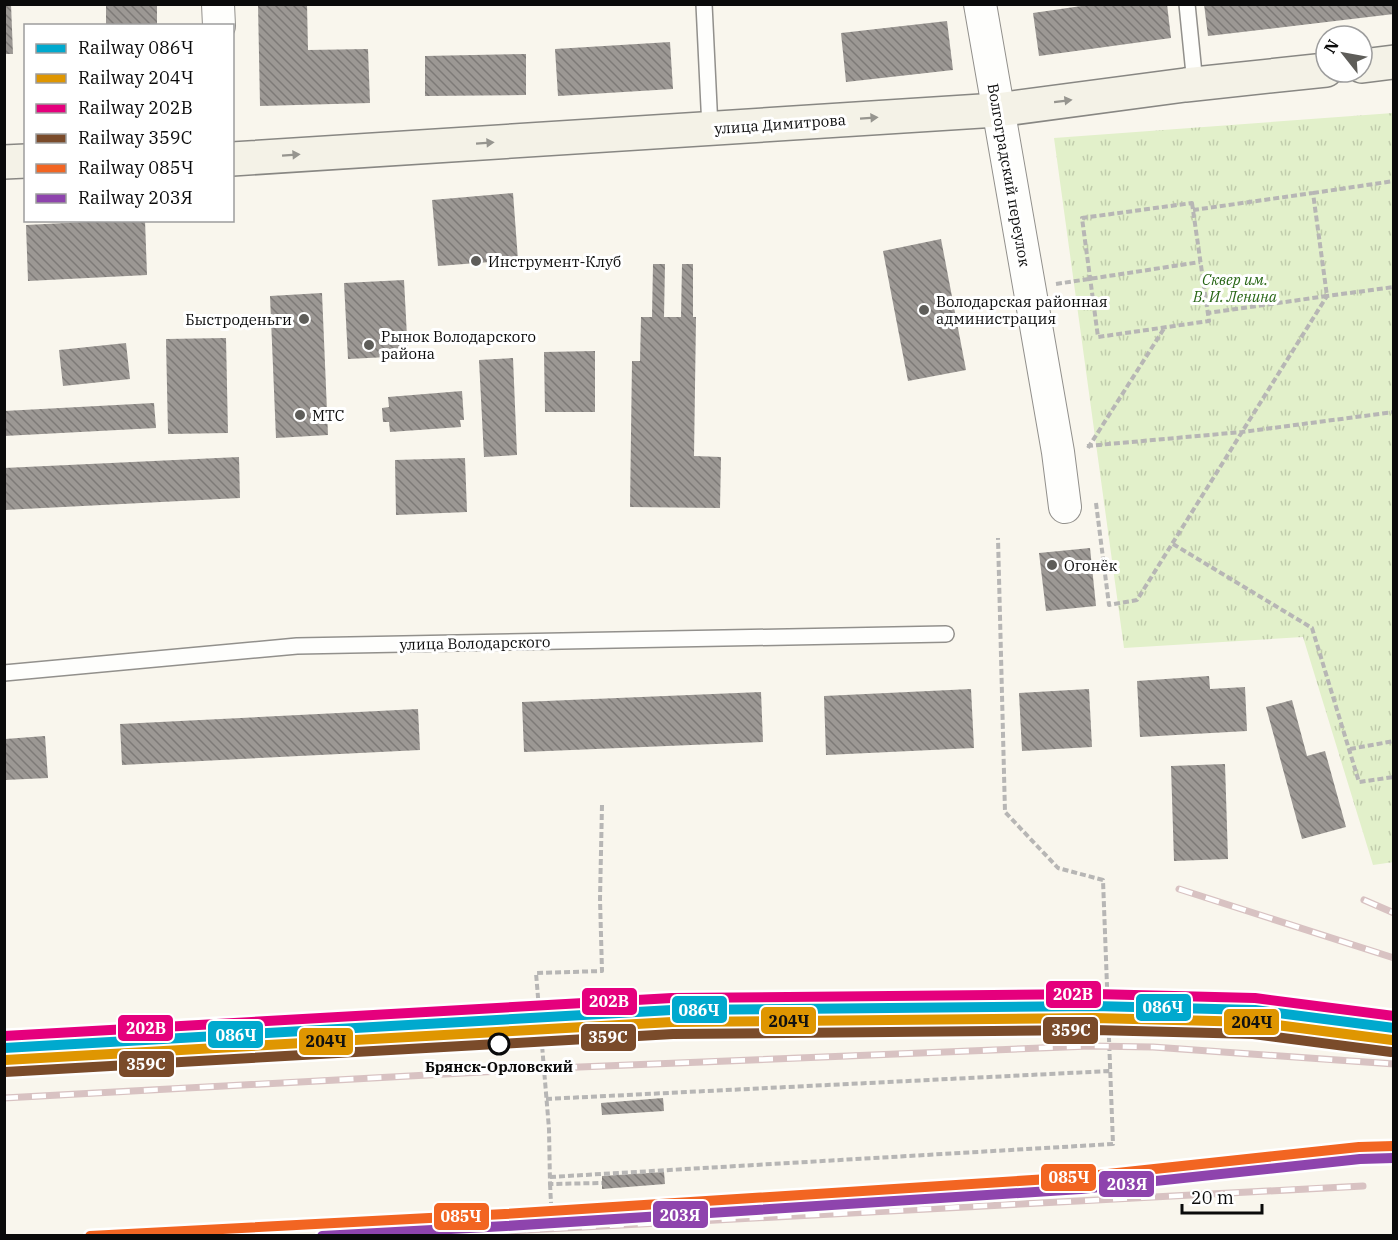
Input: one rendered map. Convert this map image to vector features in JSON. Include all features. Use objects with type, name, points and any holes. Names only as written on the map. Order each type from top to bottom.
[{"type":"main road","points":[[1374,64],[1394,62]]},
{"type":"main road","name":"улица Димитрова","points":[[234,159],[997,110],[1195,84],[1314,71]]},
{"type":"main road","points":[[4,162],[24,161]]},
{"type":"street","points":[[218,4],[219,24]]},
{"type":"street","name":"Волгоградский переулок","points":[[980,4],[1058,452],[1065,507]]},
{"type":"lane","points":[[704,4],[710,128]]},
{"type":"lane","points":[[1187,4],[1195,84]]},
{"type":"lane","name":"улица Володарского","points":[[4,673],[297,646],[946,634]]},
{"type":"path","points":[[1193,210],[1394,182]]},
{"type":"path","points":[[1094,492],[1109,605],[1137,600],[1327,296],[1313,193]]},
{"type":"path","points":[[1192,203],[1201,262],[1209,321],[1098,336],[1082,218],[1192,203]]},
{"type":"path","points":[[1029,288],[1201,262]]},
{"type":"path","points":[[1208,313],[1394,287]]},
{"type":"path","points":[[1090,458],[1088,446],[1165,327]]},
{"type":"path","points":[[1058,452],[1088,446],[1242,432],[1394,412]]},
{"type":"path","points":[[550,1177],[1113,1144],[1102,880],[1058,868],[1005,812],[998,538]]},
{"type":"path","points":[[1173,544],[1312,628],[1359,782],[1394,777]]},
{"type":"path","points":[[1350,749],[1394,741]]},
{"type":"path","points":[[551,1203],[536,973],[603,971],[600,899],[602,805]]},
{"type":"path","points":[[540,1031],[658,1024],[807,1025],[1108,1018]]},
{"type":"path","points":[[541,1045],[596,1039]]},
{"type":"path","points":[[546,1100],[1110,1071]]},
{"type":"path","points":[[550,1184],[602,1183]]},
{"type":"green space","name":"Сквер им. В. И. Ленина","points":[[1393,113],[1394,862],[1373,865],[1303,637],[1124,648],[1054,138]]},
{"type":"building","points":[[4,4],[11,4],[13,54],[4,54]]},
{"type":"building","points":[[106,4],[157,4],[157,24],[106,24]]},
{"type":"building","points":[[258,4],[307,4],[308,50],[368,49],[370,103],[260,106]]},
{"type":"building","points":[[1095,4],[1167,4],[1171,38],[1039,56],[1033,13]]},
{"type":"building","points":[[1204,4],[1394,4],[1394,14],[1208,36]]},
{"type":"building","points":[[947,21],[953,70],[846,82],[841,33]]},
{"type":"building","points":[[670,42],[673,89],[558,96],[555,49]]},
{"type":"building","points":[[526,54],[526,95],[425,96],[425,56]]},
{"type":"building","points":[[513,193],[518,260],[438,266],[432,200]]},
{"type":"building","points":[[145,222],[147,275],[28,281],[26,225]]},
{"type":"building","name":"Володарская районная администрация","points":[[941,239],[966,370],[908,381],[883,251]]},
{"type":"building","points":[[653,264],[665,264],[664,317],[681,317],[682,264],[693,264],[693,317],[696,317],[694,456],[721,457],[720,508],[630,507],[632,361],[640,361],[641,317],[652,317]]},
{"type":"building","points":[[404,280],[408,356],[348,359],[344,283]]},
{"type":"building","points":[[322,293],[328,435],[276,438],[270,296]]},
{"type":"building","points":[[226,338],[228,433],[168,434],[166,339]]},
{"type":"building","points":[[126,343],[130,379],[63,386],[59,350]]},
{"type":"building","points":[[595,351],[595,412],[545,412],[544,352]]},
{"type":"building","points":[[513,358],[517,455],[484,457],[479,360]]},
{"type":"building","points":[[462,391],[464,420],[460,420],[461,427],[390,432],[389,422],[383,422],[382,408],[389,407],[388,397]]},
{"type":"building","points":[[154,403],[156,428],[4,436],[4,411]]},
{"type":"building","points":[[239,457],[240,498],[4,510],[4,468]]},
{"type":"building","points":[[465,458],[467,512],[396,515],[395,460]]},
{"type":"building","points":[[1090,548],[1096,606],[1046,611],[1039,553]]},
{"type":"building","points":[[1209,676],[1210,689],[1245,687],[1247,731],[1140,737],[1137,681]]},
{"type":"building","points":[[971,689],[974,748],[826,755],[824,696]]},
{"type":"building","points":[[1089,689],[1092,747],[1022,751],[1019,693]]},
{"type":"building","points":[[761,692],[763,742],[524,752],[522,702]]},
{"type":"building","points":[[1292,700],[1307,756],[1325,751],[1346,827],[1302,839],[1266,707]]},
{"type":"building","points":[[418,709],[420,750],[122,765],[120,724]]},
{"type":"building","points":[[45,736],[48,778],[5,780],[5,739]]},
{"type":"building","points":[[1225,764],[1228,859],[1174,861],[1171,766]]},
{"type":"building","points":[[658,1029],[659,1041],[597,1045],[596,1033]]},
{"type":"building","points":[[663,1098],[664,1111],[602,1115],[601,1103]]},
{"type":"building","points":[[664,1172],[665,1184],[602,1189],[602,1176]]},
{"type":"railway","points":[[1179,889],[1394,958]]},
{"type":"railway","points":[[1364,900],[1394,913]]},
{"type":"railway","points":[[4,1098],[555,1068],[1090,1046],[1153,1047],[1394,1064]]},
{"type":"railway","points":[[414,1236],[1363,1186]]},
{"type":"rail line","name":"202В","points":[[4,1036],[672,998],[1094,994],[1255,998],[1394,1016]]},
{"type":"rail line","name":"086Ч","points":[[4,1048],[672,1010],[1094,1006],[1255,1010],[1394,1028]]},
{"type":"rail line","name":"204Ч","points":[[5,1060],[672,1022],[1094,1018],[1254,1022],[1392,1040]]},
{"type":"rail line","name":"359С","points":[[5,1072],[673,1034],[1094,1030],[1253,1034],[1391,1052]]},
{"type":"rail line","name":"085Ч","points":[[90,1236],[505,1214],[1080,1177],[1359,1147],[1394,1146]]},
{"type":"rail line","name":"203Я","points":[[322,1236],[1081,1189],[1360,1159],[1394,1158]]},
{"type":"place","name":"Инструмент-Клуб","points":[[476,261]]},
{"type":"place","name":"Володарская районная администрация","points":[[924,310]]},
{"type":"place","name":"Быстроденьги","points":[[304,319]]},
{"type":"place","name":"Рынок Володарского района","points":[[369,345]]},
{"type":"place","name":"МТС","points":[[300,415]]},
{"type":"place","name":"Огонёк","points":[[1052,565]]},
{"type":"place","name":"Брянск-Орловский","points":[[499,1044]]}]
